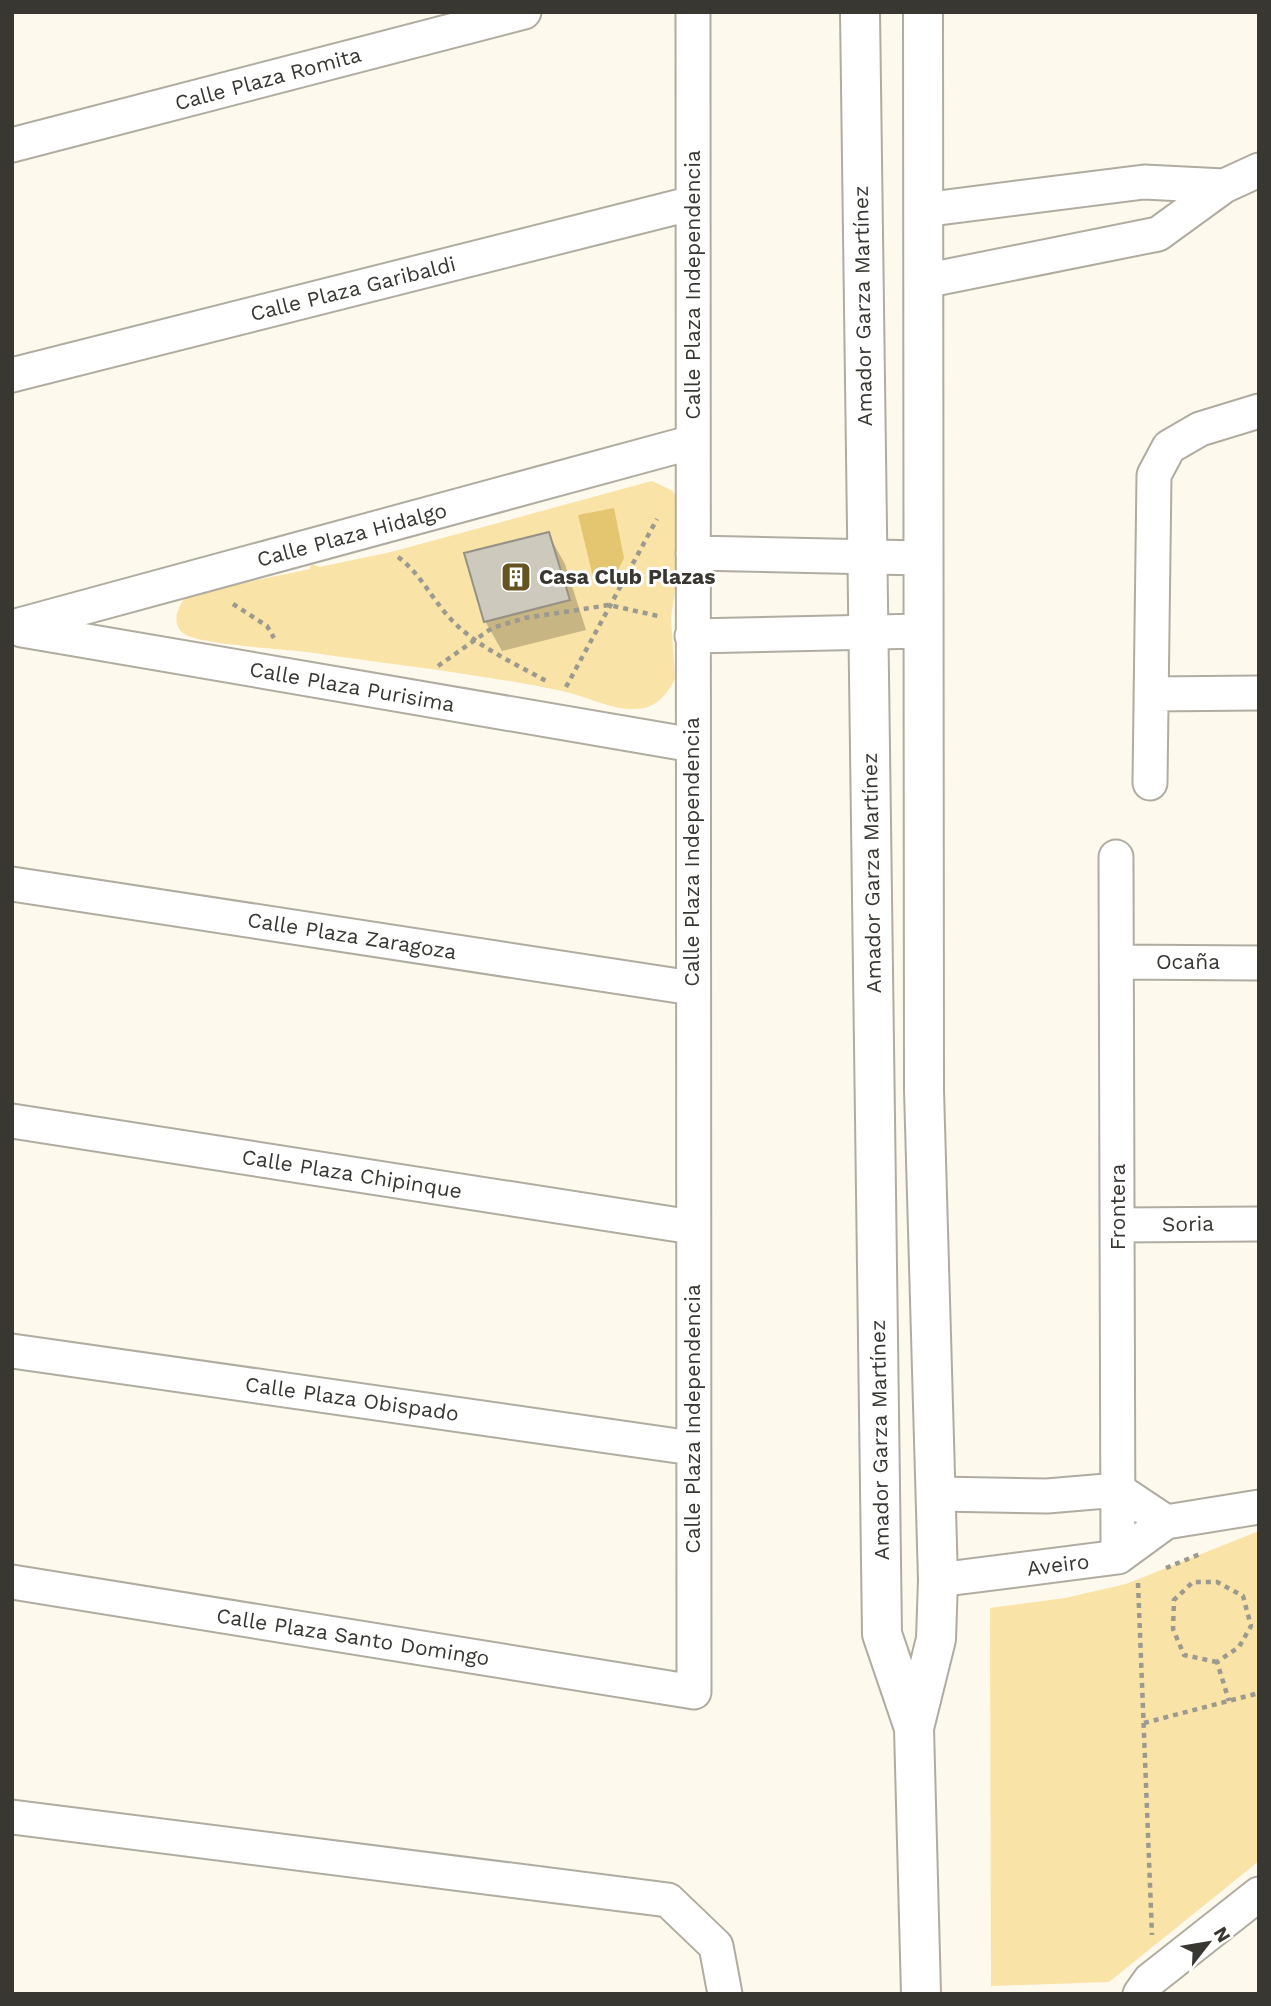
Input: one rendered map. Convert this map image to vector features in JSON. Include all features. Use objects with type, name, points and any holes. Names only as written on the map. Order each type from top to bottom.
[{"type":"street","name":"Calle Plaza Romita","points":[[12,145],[524,12]]},
{"type":"street","name":"Calle Plaza Independencia","points":[[693,12],[693,553],[682,627],[693,746],[694,1692]]},
{"type":"street","name":"Amador Garza Martínez","points":[[860,12],[882,1634],[914,1728]]},
{"type":"street","name":"Amador Garza Martínez","points":[[920,1994],[914,1728],[936,1639],[938,1580],[938,1494],[924,1090],[921,558],[923,12]]},
{"type":"street","points":[[923,281],[1158,234],[1224,186],[1259,170]]},
{"type":"street","points":[[923,209],[1144,182],[1224,186]]},
{"type":"street","name":"Calle Plaza Garibaldi","points":[[12,375],[693,203]]},
{"type":"street","points":[[1150,783],[1154,475],[1169,447],[1199,429],[1259,411]]},
{"type":"street","name":"Calle Plaza Hidalgo","points":[[12,628],[693,442]]},
{"type":"street","points":[[693,553],[921,558]]},
{"type":"street","points":[[682,627],[869,634],[923,631]]},
{"type":"street","name":"Calle Plaza Purisima","points":[[12,628],[693,746]]},
{"type":"street","points":[[1151,694],[1259,693]]},
{"type":"street","name":"Frontera","points":[[1116,857],[1118,1490],[1128,1568]]},
{"type":"street","name":"Calle Plaza Zaragoza","points":[[12,884],[692,988]]},
{"type":"street","name":"Ocaña","points":[[1116,962],[1259,963]]},
{"type":"street","name":"Calle Plaza Chipinque","points":[[12,1121],[692,1227]]},
{"type":"street","name":"Soria","points":[[1118,1225],[1259,1224]]},
{"type":"street","name":"Calle Plaza Obispado","points":[[12,1351],[692,1448]]},
{"type":"street","points":[[938,1494],[1047,1496],[1118,1490],[1166,1522]]},
{"type":"street","name":"Aveiro","points":[[938,1580],[1128,1568],[1166,1522],[1259,1507]]},
{"type":"street","name":"Calle Plaza Santo Domingo","points":[[12,1582],[694,1692]]},
{"type":"street","points":[[12,1817],[668,1900],[716,1946],[724,1994]]},
{"type":"street","points":[[1140,1994],[1150,1980],[1259,1894]]},
{"type":"path","points":[[564,691],[660,514]]},
{"type":"path","points":[[404,548],[391,552],[413,568],[449,617],[476,640],[564,691],[577,695]]},
{"type":"path","points":[[228,602],[267,626],[278,648]]},
{"type":"path","points":[[444,672],[431,670],[492,628],[525,618],[610,605],[682,627]]},
{"type":"path","points":[[537,687],[551,689]]},
{"type":"path","points":[[1128,1568],[1144,1723],[1153,1946]]},
{"type":"path","points":[[1217,1582],[1243,1596],[1251,1626],[1239,1647],[1217,1662],[1184,1655],[1174,1629],[1174,1600],[1193,1583],[1217,1582]]},
{"type":"path","points":[[1217,1662],[1229,1701]]},
{"type":"path","points":[[1144,1723],[1259,1693]]},
{"type":"shaded area","points":[[652,481],[673,491],[685,518],[671,618],[675,679],[664,696],[648,707],[626,709],[562,691],[438,670],[206,641],[183,633],[177,624],[179,609],[187,595],[310,569],[311,564],[320,567],[391,552]]},
{"type":"shaded area","points":[[614,508],[624,558],[612,582],[595,585],[578,515]]},
{"type":"shaded area","points":[[1259,1531],[1259,1861],[1109,1982],[991,1986],[990,1608],[1065,1598],[1126,1584]]},
{"type":"building","name":"Casa Club Plazas","points":[[549,532],[570,600],[484,622],[464,553]]},
{"type":"place","name":"Casa Club Plazas","points":[[516,577]]}]
